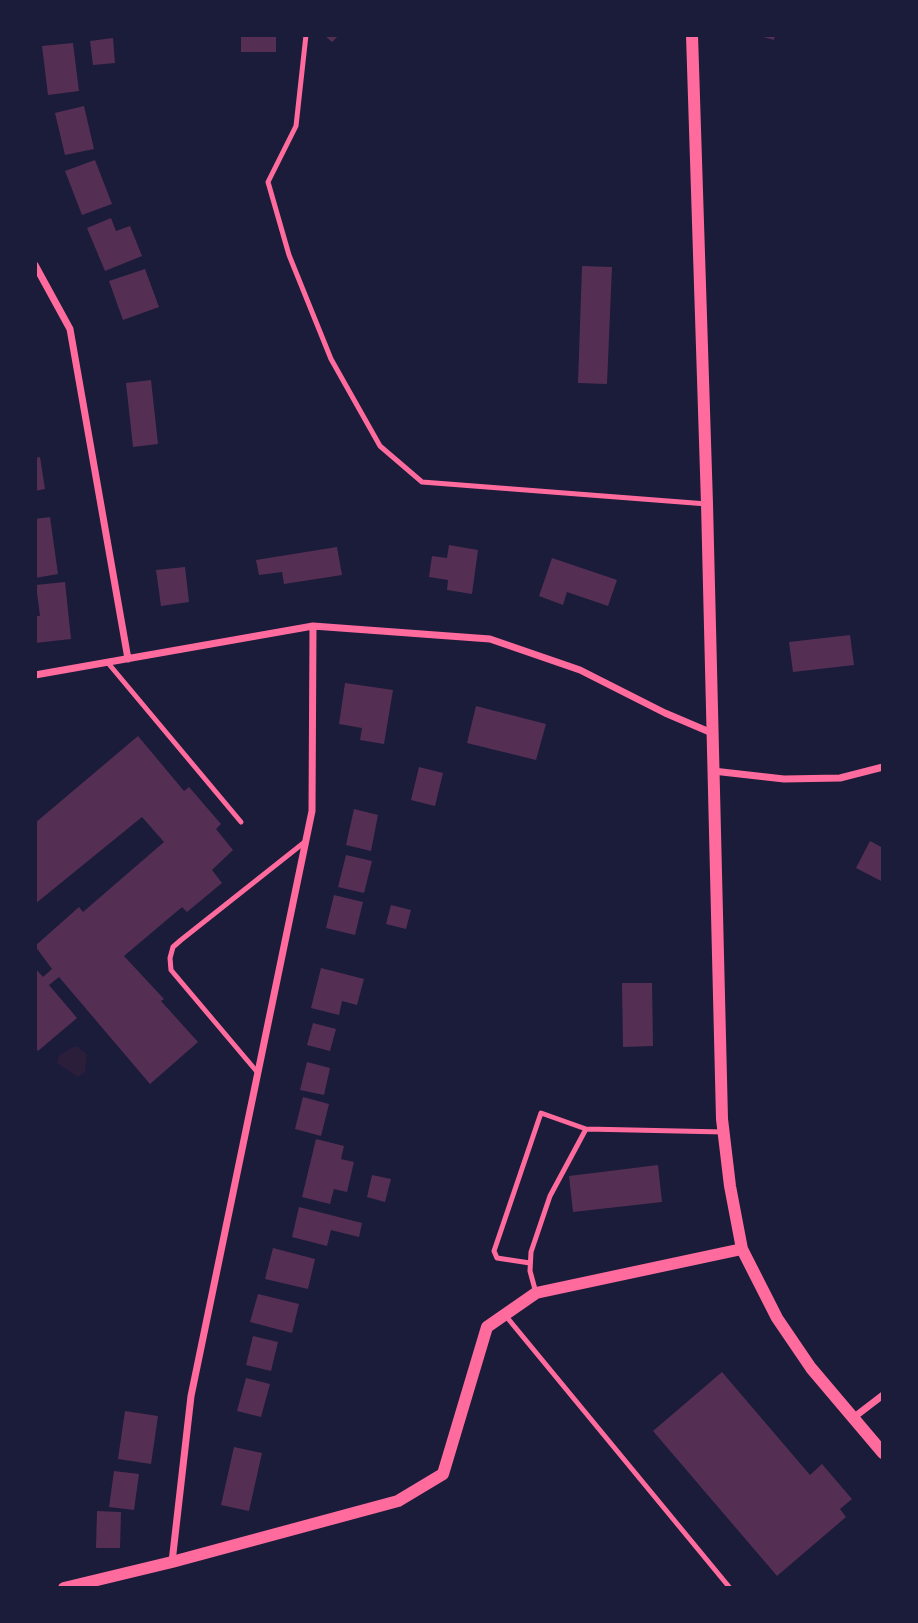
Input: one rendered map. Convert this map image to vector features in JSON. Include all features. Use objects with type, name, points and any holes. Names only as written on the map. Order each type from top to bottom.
[{"type":"street","points":[[692,35],[724,1132],[730,1186],[743,1248],[777,1318],[811,1368],[883,1453]]},
{"type":"street","points":[[35,265],[70,329],[128,659]]},
{"type":"street","points":[[35,675],[313,626],[490,639],[580,670],[665,713],[712,733]]},
{"type":"street","points":[[172,1562],[191,1396],[312,811],[313,626]]},
{"type":"street","points":[[713,771],[784,779],[840,778],[883,767]]},
{"type":"street","points":[[64,1588],[398,1501],[443,1474],[487,1327],[536,1293],[743,1248]]},
{"type":"street","points":[[853,1418],[883,1395]]},
{"type":"lane","points":[[306,35],[296,126],[268,182],[289,255],[331,359],[380,446],[422,482],[707,504]]},
{"type":"lane","points":[[108,663],[241,822]]},
{"type":"lane","points":[[258,1073],[171,970],[170,958],[173,947],[181,940],[306,841]]},
{"type":"lane","points":[[530,1263],[497,1258],[494,1251],[541,1113],[586,1129],[724,1132]]},
{"type":"lane","points":[[536,1293],[530,1263],[531,1252],[550,1196],[586,1129]]},
{"type":"lane","points":[[505,1315],[730,1588]]},
{"type":"shaded area","points":[[78,1047],[87,1054],[85,1072],[78,1077],[57,1063],[59,1055]]},
{"type":"building","points":[[241,35],[276,35],[276,52],[241,52]]},
{"type":"building","points":[[324,35],[339,35],[332,42]]},
{"type":"building","points":[[756,35],[775,35],[774,40]]},
{"type":"building","points":[[113,38],[115,63],[93,65],[90,41]]},
{"type":"building","points":[[73,43],[79,91],[48,95],[42,46]]},
{"type":"building","points":[[84,106],[94,149],[65,155],[55,113]]},
{"type":"building","points":[[95,160],[112,204],[82,215],[65,171]]},
{"type":"building","points":[[111,218],[116,231],[130,226],[142,256],[105,271],[87,228]]},
{"type":"building","points":[[582,266],[612,267],[607,384],[578,383]]},
{"type":"building","points":[[145,269],[159,307],[123,320],[109,281]]},
{"type":"building","points":[[151,380],[158,444],[133,447],[126,383]]},
{"type":"building","points":[[40,457],[45,489],[35,491],[35,458]]},
{"type":"building","points":[[50,517],[58,574],[35,578],[35,519]]},
{"type":"building","points":[[449,545],[478,550],[472,594],[447,590],[448,580],[429,577],[432,556],[447,558]]},
{"type":"building","points":[[337,547],[342,575],[284,584],[282,572],[259,575],[256,560]]},
{"type":"building","points":[[552,558],[617,580],[608,606],[567,592],[563,605],[539,596]]},
{"type":"building","points":[[185,567],[189,602],[161,606],[156,570]]},
{"type":"building","points":[[65,582],[71,639],[35,643],[35,616],[40,616],[36,585]]},
{"type":"building","points":[[850,635],[854,665],[793,672],[789,642]]},
{"type":"building","points":[[345,683],[393,690],[384,744],[360,740],[362,728],[339,724]]},
{"type":"building","points":[[476,706],[546,724],[536,760],[467,743]]},
{"type":"building","points":[[138,736],[184,791],[189,787],[221,824],[216,829],[233,850],[212,870],[222,883],[187,912],[182,907],[124,956],[164,999],[161,1001],[198,1042],[150,1084],[59,977],[49,985],[77,1018],[38,1051],[35,1047],[35,968],[43,977],[52,969],[35,946],[79,907],[83,912],[164,842],[142,817],[35,904],[35,823]]},
{"type":"building","points":[[419,767],[443,773],[435,806],[411,800]]},
{"type":"building","points":[[354,809],[378,815],[371,851],[346,845]]},
{"type":"building","points":[[870,841],[883,848],[883,882],[856,868]]},
{"type":"building","points":[[346,855],[372,861],[364,893],[338,887]]},
{"type":"building","points":[[334,895],[363,902],[355,935],[326,928]]},
{"type":"building","points":[[391,905],[411,910],[406,929],[386,924]]},
{"type":"building","points":[[321,968],[364,979],[357,1005],[342,1001],[339,1015],[311,1008]]},
{"type":"building","points":[[622,983],[652,983],[653,1046],[623,1047]]},
{"type":"building","points":[[313,1023],[336,1029],[330,1051],[307,1045]]},
{"type":"building","points":[[307,1062],[330,1068],[324,1095],[300,1090]]},
{"type":"building","points":[[303,1097],[329,1104],[321,1136],[295,1129]]},
{"type":"building","points":[[316,1139],[344,1146],[341,1159],[354,1162],[347,1192],[334,1189],[330,1204],[302,1197]]},
{"type":"building","points":[[658,1165],[662,1202],[573,1212],[569,1176]]},
{"type":"building","points":[[372,1175],[391,1179],[385,1202],[367,1197]]},
{"type":"building","points":[[299,1207],[362,1223],[359,1237],[331,1230],[327,1246],[292,1237]]},
{"type":"building","points":[[273,1248],[315,1259],[308,1289],[265,1279]]},
{"type":"building","points":[[258,1294],[299,1304],[292,1333],[250,1322]]},
{"type":"building","points":[[253,1336],[278,1342],[271,1371],[246,1365]]},
{"type":"building","points":[[722,1372],[810,1475],[822,1464],[852,1499],[840,1509],[846,1517],[777,1576],[653,1431]]},
{"type":"building","points":[[246,1378],[270,1384],[261,1417],[237,1411]]},
{"type":"building","points":[[125,1411],[158,1416],[151,1464],[118,1459]]},
{"type":"building","points":[[234,1447],[262,1453],[249,1511],[221,1505]]},
{"type":"building","points":[[114,1471],[139,1474],[134,1510],[109,1507]]},
{"type":"building","points":[[97,1511],[121,1512],[120,1548],[96,1548]]}]
